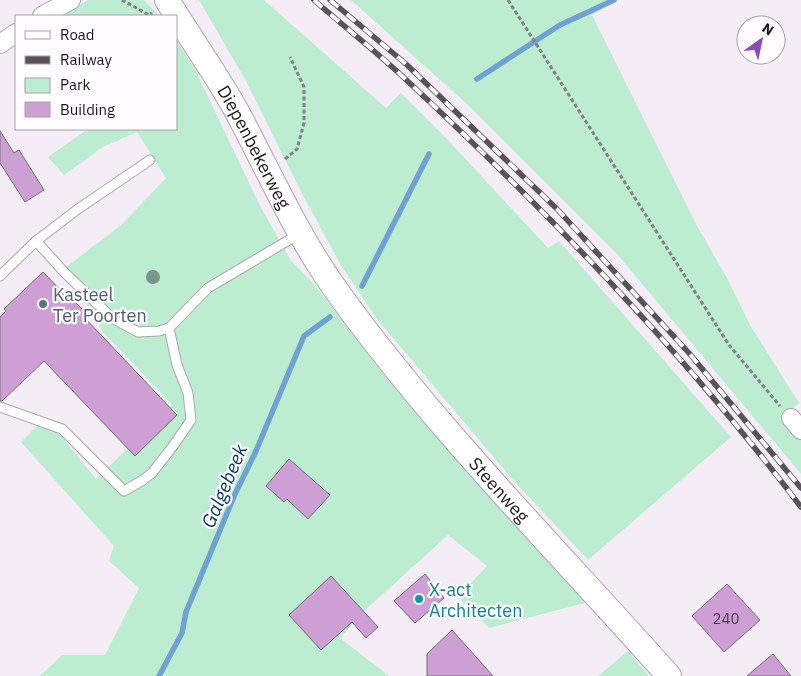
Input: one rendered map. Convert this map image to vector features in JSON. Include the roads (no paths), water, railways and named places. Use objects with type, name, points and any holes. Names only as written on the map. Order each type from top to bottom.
[{"type":"main road","name":"Diepenbekerweg","points":[[167,0],[176,15]]},
{"type":"main road","name":"Diepenbekerweg","points":[[178,18],[233,106],[301,233],[340,296]]},
{"type":"main road","name":"Steenweg","points":[[340,296],[404,379],[501,492],[668,676]]},
{"type":"street","points":[[37,15],[49,0]]},
{"type":"street","points":[[44,15],[71,0]]},
{"type":"street","points":[[0,44],[15,34]]},
{"type":"lane","points":[[0,276],[36,241],[78,209],[150,160]]},
{"type":"lane","points":[[36,241],[65,273],[112,318],[138,332],[159,331],[169,328],[208,288],[301,233]]},
{"type":"lane","points":[[0,407],[62,429],[124,490],[152,473],[191,420],[188,393],[177,365],[169,328]]},
{"type":"waterway","name":"Galgebeek","points":[[477,79],[560,25],[614,0]]},
{"type":"waterway","name":"Galgebeek","points":[[362,286],[429,154]]},
{"type":"waterway","name":"Galgebeek","points":[[159,676],[182,633],[186,612],[304,336],[330,317]]},
{"type":"railway","points":[[314,0],[400,74],[559,228],[660,336],[756,449],[801,507]]},
{"type":"railway","points":[[330,0],[406,64],[557,209],[689,353],[801,488]]},
{"type":"place","name":"Kasteel Ter Poorten","points":[[43,304]]},
{"type":"place","name":"X-act Architecten","points":[[419,599]]}]
